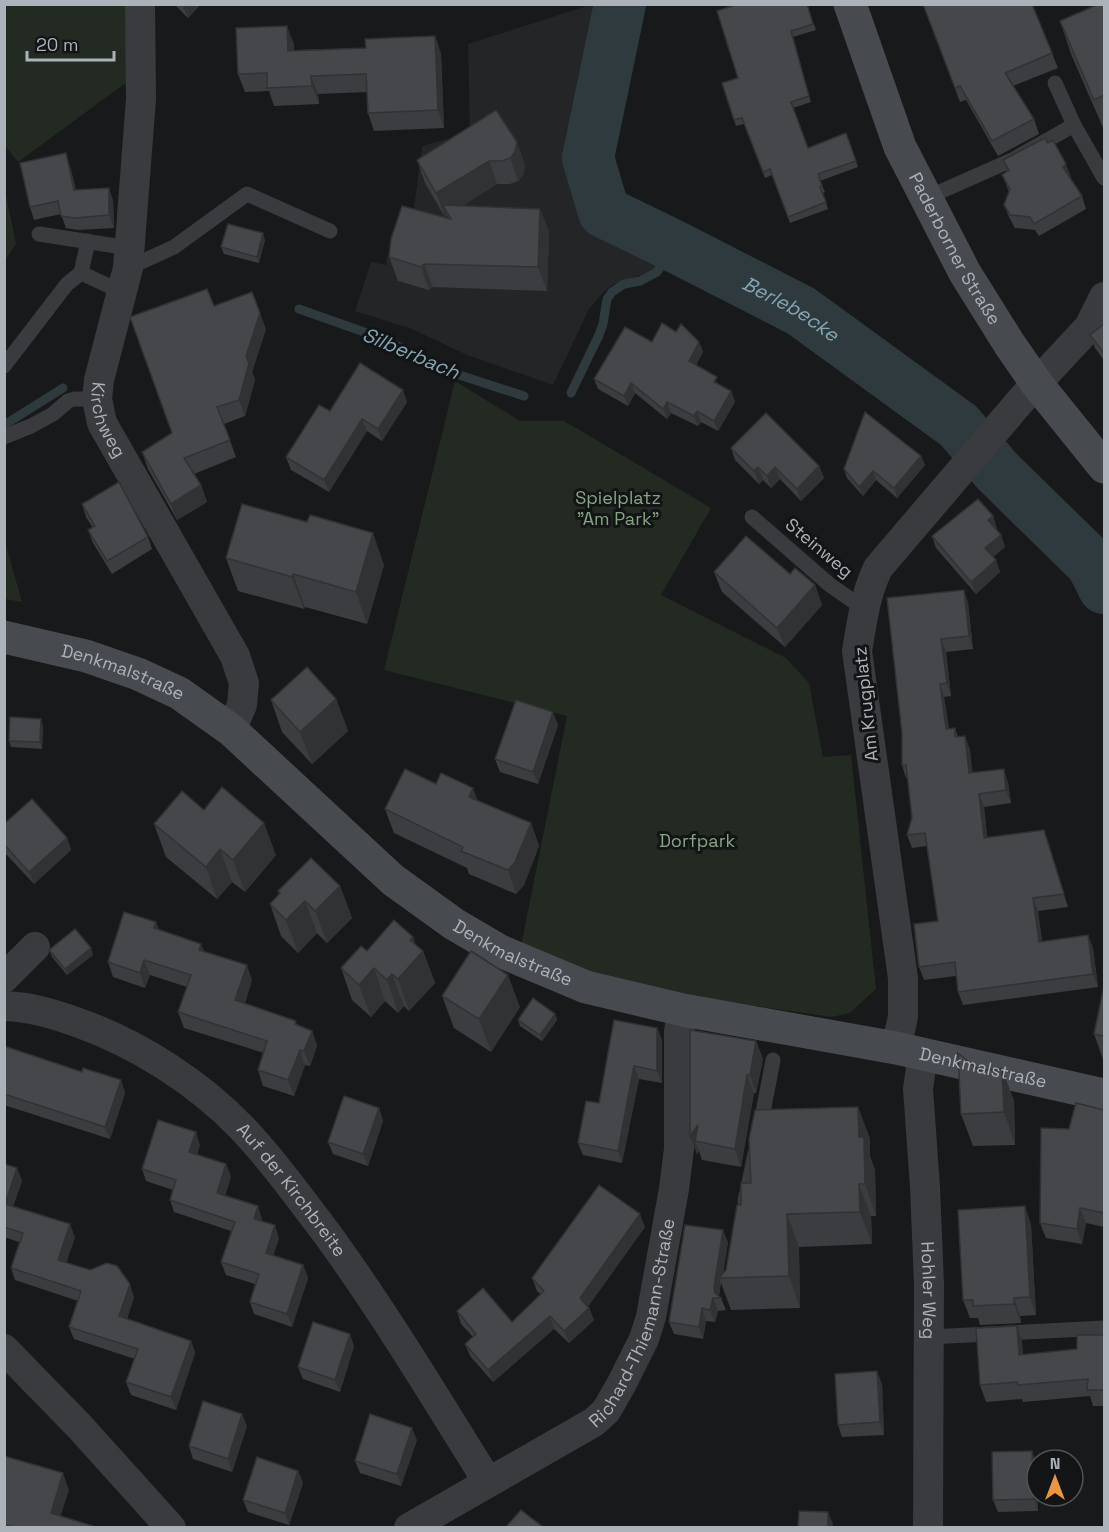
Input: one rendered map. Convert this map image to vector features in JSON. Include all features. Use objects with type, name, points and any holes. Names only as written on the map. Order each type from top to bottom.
[{"type":"main road","name":"Paderborner Straße","points":[[850,4],[900,147],[965,273],[1037,384],[1104,467]]},
{"type":"main road","name":"Denkmalstraße","points":[[4,637],[86,656],[138,674],[179,693],[231,730],[393,880],[454,924],[500,951],[585,987],[683,1010],[910,1051],[1104,1095]]},
{"type":"street","name":"Kirchweg","points":[[140,4],[141,99],[126,269],[99,380],[99,411],[235,656],[244,683],[242,705],[231,730]]},
{"type":"street","name":"Am Krugplatz","points":[[910,1051],[903,1017],[903,978],[857,651],[863,608],[878,568],[1023,398],[1089,327],[1104,297]]},
{"type":"street","points":[[4,978],[35,947]]},
{"type":"street","name":"Auf der Kirchbreite","points":[[4,1006],[26,1006],[52,1014],[91,1027],[138,1049],[186,1079],[241,1127],[306,1207],[370,1293],[488,1482]]},
{"type":"street","name":"Richard-Thiemann-Straße","points":[[412,1527],[594,1422],[606,1411],[644,1339],[651,1317],[679,1149],[679,1031],[683,1010]]},
{"type":"street","name":"Hohler Weg","points":[[910,1051],[918,1089],[926,1187],[929,1337],[928,1527]]},
{"type":"street","points":[[4,1349],[80,1427],[171,1527]]},
{"type":"lane","points":[[1055,83],[1074,125],[1104,178]]},
{"type":"lane","points":[[926,198],[1014,159],[1074,125]]},
{"type":"lane","points":[[4,366],[67,284],[81,273],[126,269],[174,247],[247,194],[330,231]]},
{"type":"lane","points":[[39,234],[88,241],[126,269]]},
{"type":"lane","points":[[81,273],[88,241]]},
{"type":"lane","points":[[4,437],[32,426],[74,399],[99,411]]},
{"type":"lane","name":"Steinweg","points":[[752,517],[830,585],[863,608]]},
{"type":"lane","points":[[742,1215],[773,1060]]},
{"type":"lane","points":[[929,1337],[1104,1329]]},
{"type":"shaded area","points":[[590,5],[609,5],[588,95],[582,169],[589,197],[624,238],[653,249],[661,261],[651,271],[612,285],[601,295],[589,309],[553,385],[467,355],[412,329],[355,311],[371,262],[387,265],[386,261],[401,220],[412,223],[422,146],[470,133],[468,44]]},
{"type":"green space","points":[[4,5],[131,5],[127,82],[18,162],[5,146]]},
{"type":"green space","points":[[4,185],[16,244],[5,260],[4,260]]},
{"type":"green space","name":"Dorfpark","points":[[455,381],[520,421],[563,421],[711,508],[661,595],[786,658],[809,683],[823,757],[851,755],[876,989],[850,1013],[832,1017],[692,997],[557,966],[521,946],[567,716],[384,670]]},
{"type":"green space","points":[[5,542],[22,602],[5,599]]},
{"type":"building","points":[[738,4],[807,4],[813,24],[791,31],[809,96],[791,102],[808,148],[846,133],[856,161],[818,174],[826,202],[788,217],[770,169],[763,172],[742,118],[734,120],[722,83],[738,78],[717,11]]},
{"type":"building","points":[[923,4],[1032,4],[1052,53],[1005,73],[1034,119],[992,141],[960,86],[955,88]]},
{"type":"building","points":[[1099,4],[1104,4],[1104,95],[1094,100],[1060,21]]},
{"type":"building","points":[[287,26],[288,51],[366,48],[365,39],[435,36],[438,110],[368,113],[366,74],[311,76],[312,86],[267,88],[267,73],[238,74],[236,28]]},
{"type":"building","points":[[496,110],[517,142],[515,152],[510,158],[502,161],[489,161],[436,193],[417,160]]},
{"type":"building","points":[[1045,138],[1048,143],[1053,140],[1066,164],[1063,167],[1082,196],[1034,224],[1030,217],[1010,215],[1004,205],[1010,189],[1002,175],[1009,170],[1003,160]]},
{"type":"building","points":[[66,153],[74,190],[109,188],[109,215],[74,218],[61,216],[58,201],[30,207],[20,163]]},
{"type":"building","points":[[443,205],[540,209],[538,267],[424,264],[421,267],[389,257],[391,239],[402,206],[451,219]]},
{"type":"building","points":[[228,224],[263,233],[257,257],[221,247]]},
{"type":"building","points":[[207,289],[214,306],[252,292],[260,313],[246,356],[249,363],[239,400],[217,407],[230,440],[184,458],[201,485],[171,504],[142,452],[172,433],[130,317]]},
{"type":"building","points":[[662,323],[676,332],[681,324],[699,342],[689,361],[717,377],[714,382],[731,391],[714,421],[697,411],[694,416],[667,402],[663,409],[631,383],[624,396],[594,379],[625,327],[652,342]]},
{"type":"building","points":[[1104,324],[1104,353],[1090,335]]},
{"type":"building","points":[[360,363],[403,390],[378,429],[362,419],[324,480],[286,457],[319,405],[330,411]]},
{"type":"building","points":[[865,412],[921,456],[894,488],[873,471],[859,487],[844,469]]},
{"type":"building","points":[[766,413],[819,466],[797,489],[775,467],[767,476],[758,467],[754,471],[731,448]]},
{"type":"building","points":[[119,482],[148,537],[107,561],[88,530],[95,526],[82,504]]},
{"type":"building","points":[[978,499],[993,516],[988,520],[1001,535],[985,548],[996,560],[971,582],[932,536]]},
{"type":"building","points":[[242,504],[307,522],[310,515],[373,533],[356,592],[226,558]]},
{"type":"building","points":[[746,536],[790,574],[795,568],[815,585],[777,628],[714,572]]},
{"type":"building","points":[[964,590],[969,636],[941,639],[947,683],[940,684],[946,729],[955,728],[955,737],[965,736],[969,773],[1004,769],[1006,790],[979,794],[984,838],[1044,830],[1064,894],[1033,898],[1039,942],[1088,935],[1093,974],[958,992],[955,962],[919,967],[914,924],[938,921],[925,833],[907,835],[912,818],[906,765],[902,765],[902,733],[887,598]]},
{"type":"building","points":[[307,667],[336,699],[300,732],[271,700]]},
{"type":"building","points":[[516,700],[553,712],[533,772],[495,759]]},
{"type":"building","points":[[10,717],[41,719],[40,742],[9,741]]},
{"type":"building","points":[[405,769],[436,784],[441,773],[473,788],[469,797],[531,823],[515,862],[508,870],[461,851],[463,847],[385,809]]},
{"type":"building","points":[[222,787],[264,823],[233,860],[220,849],[206,867],[154,824],[182,791],[204,810]]},
{"type":"building","points":[[32,799],[67,838],[29,872],[4,844],[4,824]]},
{"type":"building","points":[[311,858],[340,886],[315,911],[305,901],[286,920],[270,904],[280,893],[278,891]]},
{"type":"building","points":[[124,912],[156,922],[154,928],[201,944],[199,950],[247,965],[235,1000],[296,1021],[295,1024],[312,1031],[304,1051],[300,1050],[288,1080],[258,1070],[267,1041],[178,1012],[191,975],[144,960],[140,973],[108,962]]},
{"type":"building","points":[[394,920],[413,937],[410,940],[423,951],[398,979],[392,974],[387,980],[374,968],[359,985],[341,968],[361,946],[367,951]]},
{"type":"building","points":[[75,929],[91,948],[65,969],[49,950]]},
{"type":"building","points":[[471,951],[508,975],[479,1019],[442,996]]},
{"type":"building","points":[[1104,986],[1104,1036],[1094,1034]]},
{"type":"building","points":[[533,998],[555,1014],[540,1035],[518,1020]]},
{"type":"building","points":[[614,1020],[657,1028],[657,1071],[634,1066],[618,1151],[578,1143],[586,1101],[599,1103]]},
{"type":"building","points":[[690,1030],[756,1041],[750,1075],[747,1075],[735,1149],[695,1141],[698,1125],[690,1136]]},
{"type":"building","points":[[4,1046],[82,1072],[83,1068],[121,1080],[105,1127],[4,1094]]},
{"type":"building","points":[[958,1053],[979,1070],[1002,1069],[1004,1112],[961,1114]]},
{"type":"building","points":[[344,1096],[379,1108],[363,1154],[328,1142]]},
{"type":"building","points":[[1076,1103],[1104,1110],[1104,1213],[1080,1208],[1077,1229],[1040,1223],[1041,1128],[1069,1129]]},
{"type":"building","points":[[858,1107],[859,1137],[864,1137],[865,1184],[859,1184],[860,1212],[787,1214],[789,1276],[719,1278],[726,1270],[737,1205],[741,1205],[741,1183],[751,1183],[749,1139],[755,1110]]},
{"type":"building","points":[[158,1120],[196,1132],[189,1152],[226,1164],[217,1193],[258,1206],[254,1219],[275,1225],[266,1253],[303,1265],[287,1314],[250,1302],[259,1274],[221,1262],[235,1222],[170,1200],[176,1180],[142,1169]]},
{"type":"building","points":[[4,1164],[17,1168],[5,1204],[70,1224],[58,1260],[90,1270],[107,1263],[117,1266],[130,1284],[119,1316],[191,1341],[171,1397],[126,1382],[138,1349],[69,1327],[81,1291],[11,1268],[23,1233],[4,1227]]},
{"type":"building","points":[[599,1185],[640,1214],[580,1298],[589,1308],[564,1331],[550,1316],[488,1370],[465,1344],[476,1334],[457,1311],[483,1288],[512,1322],[544,1291],[532,1278]]},
{"type":"building","points":[[1025,1206],[1030,1297],[1014,1298],[1014,1304],[973,1306],[973,1300],[963,1300],[958,1210]]},
{"type":"building","points":[[685,1225],[723,1230],[714,1287],[715,1293],[721,1298],[713,1298],[710,1310],[702,1308],[699,1327],[669,1322]]},
{"type":"building","points":[[313,1322],[350,1334],[335,1380],[298,1367]]},
{"type":"building","points":[[1017,1326],[1019,1355],[1077,1349],[1077,1335],[1104,1335],[1104,1390],[1087,1390],[1088,1379],[1018,1385],[1017,1382],[980,1385],[976,1328]]},
{"type":"building","points":[[877,1371],[880,1422],[838,1425],[835,1374]]},
{"type":"building","points":[[203,1401],[242,1414],[228,1459],[189,1446]]},
{"type":"building","points":[[370,1414],[412,1428],[397,1474],[355,1461]]},
{"type":"building","points":[[1025,1451],[1025,1499],[993,1500],[992,1452]]},
{"type":"building","points":[[4,1456],[63,1473],[51,1513],[96,1527],[12,1527],[4,1525]]},
{"type":"building","points":[[257,1457],[298,1471],[285,1513],[243,1500]]},
{"type":"building","points":[[521,1510],[543,1527],[506,1527]]},
{"type":"building","points":[[799,1511],[828,1512],[828,1527],[798,1527]]},
{"type":"waterway","name":"Berlebecke","points":[[620,4],[588,158],[604,212],[801,311],[959,426],[997,471],[1092,564],[1104,588]]},
{"type":"waterway","name":"Silberbach","points":[[571,393],[599,335],[607,299],[612,292],[624,284],[640,281],[657,272],[674,246]]},
{"type":"waterway","name":"Silberbach","points":[[299,309],[384,339],[450,372],[524,396]]},
{"type":"waterway","name":"Silberbach","points":[[4,425],[63,388]]},
{"type":"park label","name":"Spielplatz \"Am Park\"","points":[[618,508]]}]
